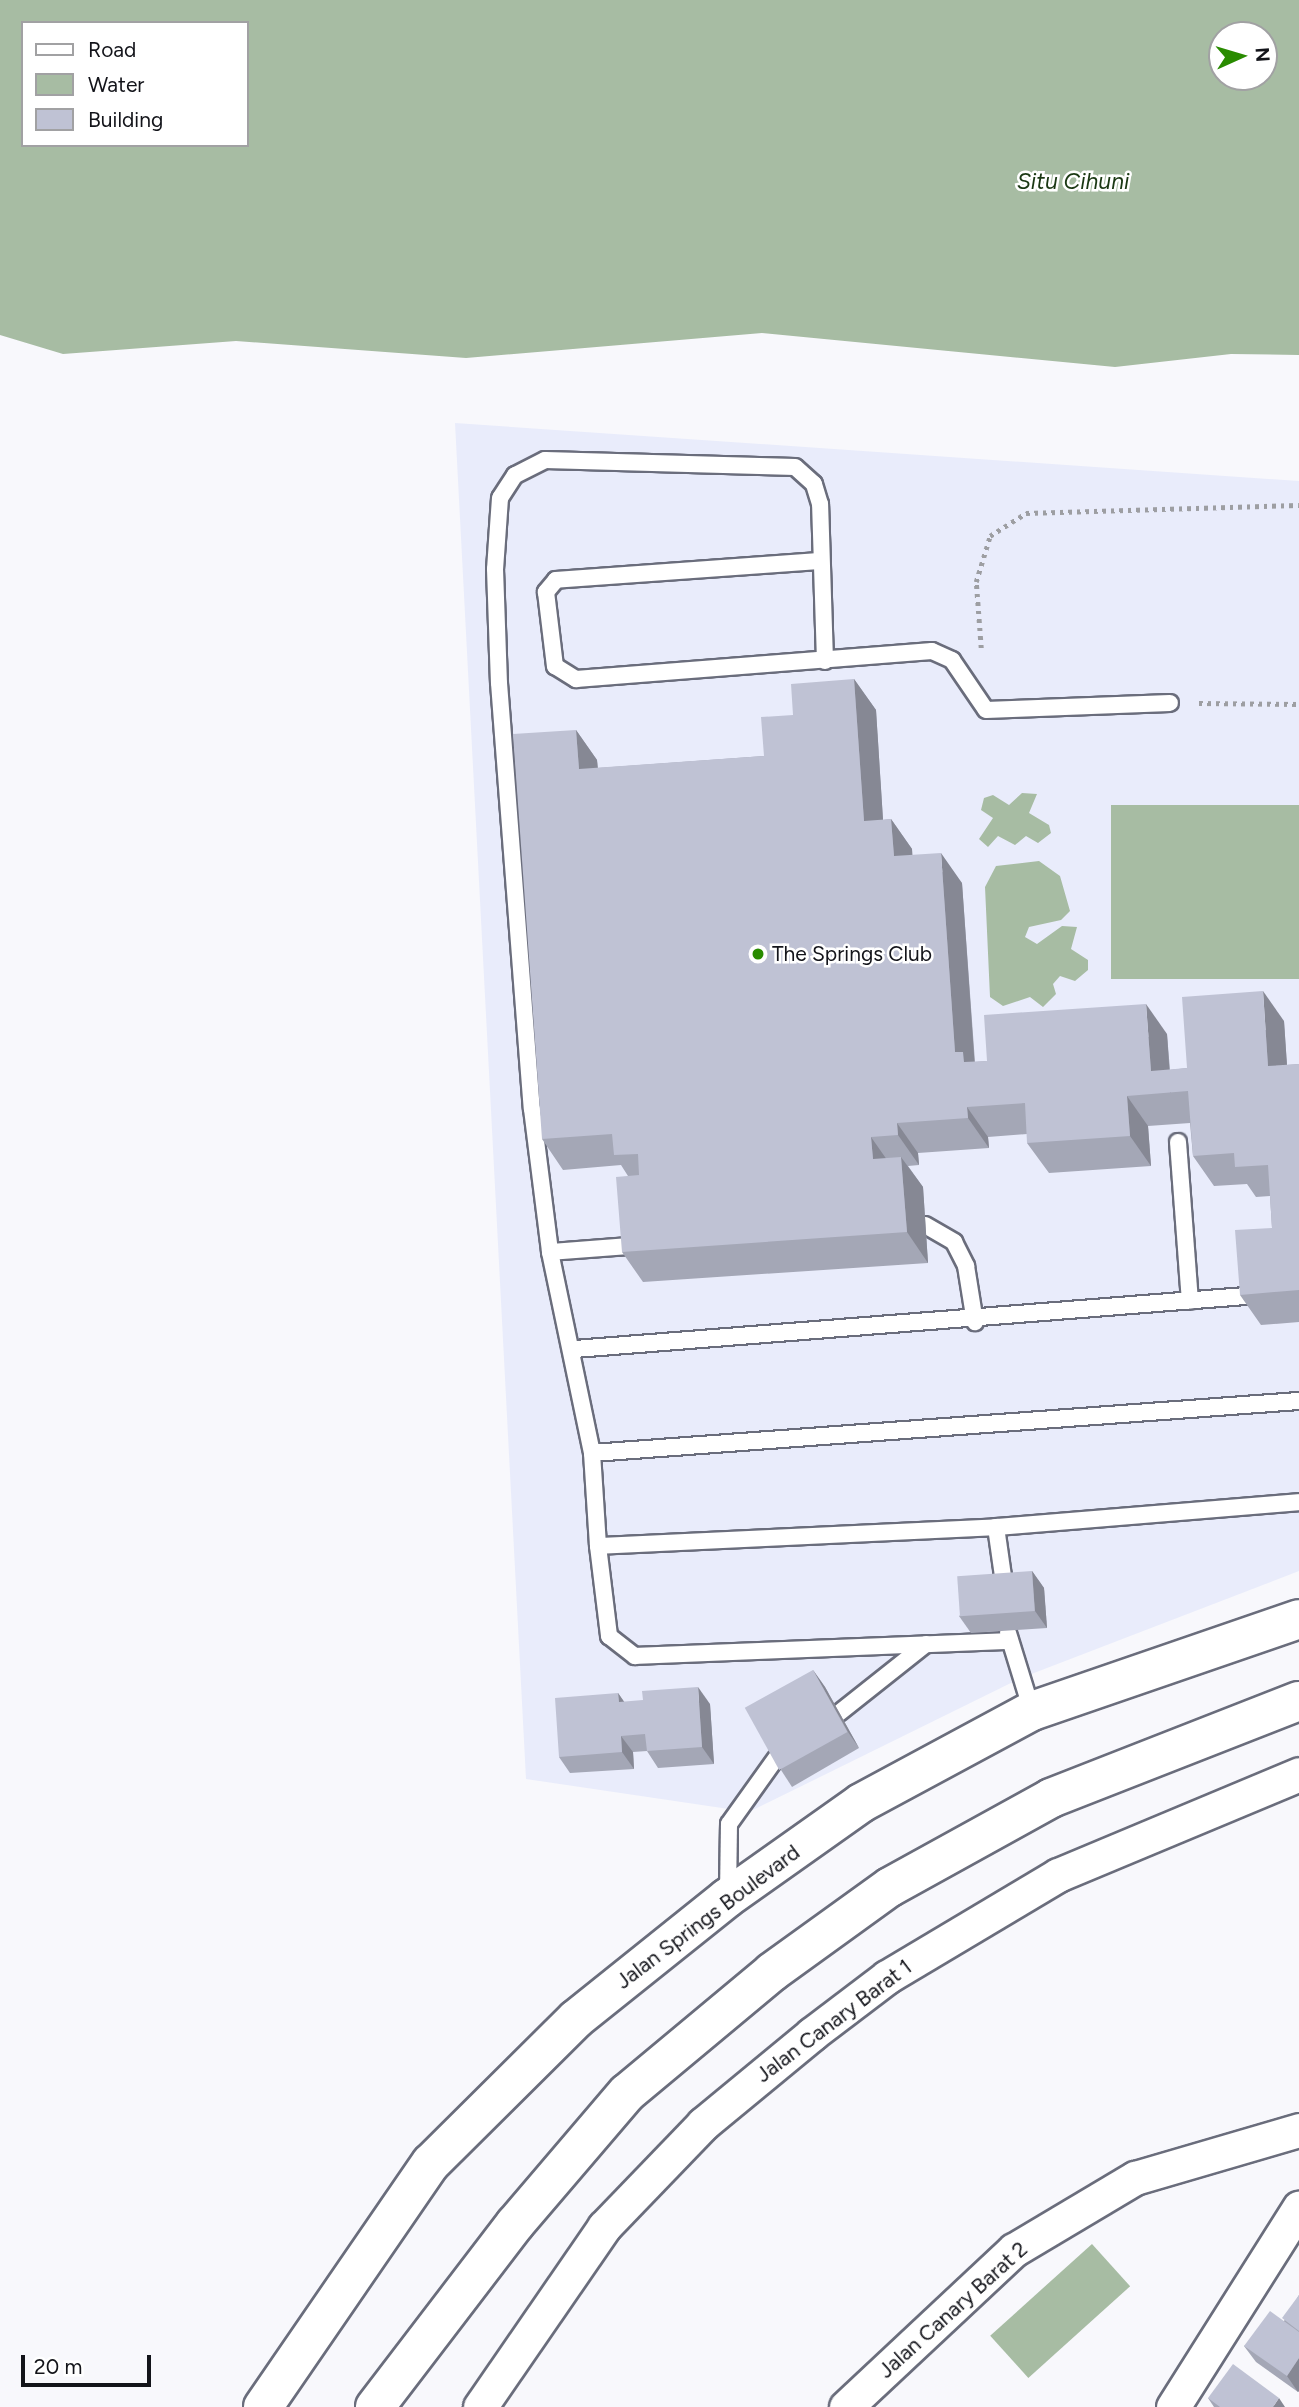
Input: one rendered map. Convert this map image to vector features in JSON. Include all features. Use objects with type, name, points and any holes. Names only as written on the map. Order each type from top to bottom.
[{"type":"main road","name":"Jalan Springs Boulevard","points":[[263,2407],[431,2163],[576,2019],[727,1898],[861,1803],[1032,1711],[1299,1619]]},
{"type":"main road","points":[[374,2407],[515,2224],[627,2093],[772,1972],[890,1887],[1051,1798],[1299,1701]]},
{"type":"street","name":"Jalan Canary Barat 1","points":[[480,2407],[604,2227],[703,2124],[812,2034],[887,1977],[1058,1875],[1299,1774]]},
{"type":"street","name":"Jalan Canary Barat 2","points":[[846,2407],[1014,2250],[1135,2178],[1299,2130]]},
{"type":"street","points":[[1173,2407],[1299,2208]]},
{"type":"lane","points":[[825,661],[819,561],[820,504],[814,484],[795,467],[545,460],[515,475],[500,498],[495,569],[499,683],[532,1108],[550,1252],[575,1349],[592,1453],[598,1546],[609,1636],[635,1657],[926,1644],[1009,1636],[1032,1711]]},
{"type":"lane","points":[[819,561],[556,580],[547,592],[549,647],[562,676],[576,679],[943,653],[986,710],[1170,703]]},
{"type":"lane","points":[[1178,1142],[1190,1301]]},
{"type":"lane","points":[[925,1225],[954,1242],[966,1266],[975,1322]]},
{"type":"lane","points":[[550,1252],[641,1244]]},
{"type":"lane","points":[[575,1349],[975,1322],[1258,1295]]},
{"type":"lane","points":[[592,1453],[1299,1401]]},
{"type":"lane","points":[[598,1546],[996,1527],[1299,1502]]},
{"type":"lane","points":[[996,1527],[1005,1590]]},
{"type":"lane","points":[[839,1713],[926,1644]]},
{"type":"lane","points":[[727,1898],[729,1824],[776,1758]]},
{"type":"path","points":[[986,710],[976,582],[990,536],[999,530],[1026,513],[1299,505]]},
{"type":"path","points":[[1170,703],[1299,704]]},
{"type":"shaded area","points":[[455,423],[1299,481],[1299,1571],[1021,1678],[749,1812],[526,1779]]},
{"type":"water","name":"Situ Cihuni","points":[[0,0],[1299,0],[1299,355],[1231,354],[1115,367],[762,333],[466,358],[236,341],[63,354],[0,335]]},
{"type":"water","points":[[1022,793],[1037,794],[1029,813],[1049,825],[1051,833],[1038,843],[1026,836],[1015,845],[998,836],[988,847],[979,839],[993,818],[981,810],[984,798],[993,795],[1009,805]]},
{"type":"water","points":[[1111,805],[1299,805],[1299,979],[1111,979]]},
{"type":"water","points":[[1039,861],[1060,876],[1070,911],[1061,920],[1029,927],[1025,937],[1037,944],[1062,926],[1077,927],[1071,949],[1088,960],[1088,970],[1075,981],[1060,976],[1053,984],[1056,994],[1043,1007],[1030,997],[1003,1006],[990,997],[985,887],[996,866]]},
{"type":"water","points":[[1092,2244],[1130,2286],[1028,2378],[990,2336]]},
{"type":"building","name":"The Springs Club","points":[[854,679],[864,821],[891,819],[894,856],[941,853],[955,1052],[963,1052],[964,1062],[987,1061],[984,1015],[1146,1004],[1151,1071],[1187,1068],[1182,997],[1263,991],[1268,1066],[1299,1064],[1299,1290],[1240,1295],[1235,1230],[1272,1228],[1268,1165],[1235,1167],[1234,1153],[1193,1156],[1188,1091],[1127,1096],[1130,1136],[1027,1143],[1025,1103],[967,1107],[968,1118],[897,1123],[898,1135],[871,1137],[873,1159],[901,1157],[907,1232],[622,1252],[616,1177],[639,1175],[638,1154],[614,1155],[612,1134],[542,1139],[513,734],[576,730],[579,769],[764,756],[761,717],[793,715],[791,684]]},
{"type":"building","points":[[1032,1571],[1035,1611],[960,1616],[957,1576]]},
{"type":"building","points":[[813,1670],[847,1732],[779,1770],[745,1708]]},
{"type":"building","points":[[698,1687],[702,1747],[647,1751],[645,1734],[621,1736],[622,1752],[559,1757],[555,1698],[618,1693],[619,1702],[643,1700],[642,1691]]},
{"type":"building","points":[[1299,2295],[1299,2331],[1282,2318]]},
{"type":"building","points":[[1270,2311],[1299,2332],[1299,2358],[1287,2376],[1244,2346]]},
{"type":"building","points":[[1233,2364],[1279,2398],[1273,2407],[1220,2407],[1208,2398]]},
{"type":"place","name":"The Springs Club","points":[[758,954]]}]
